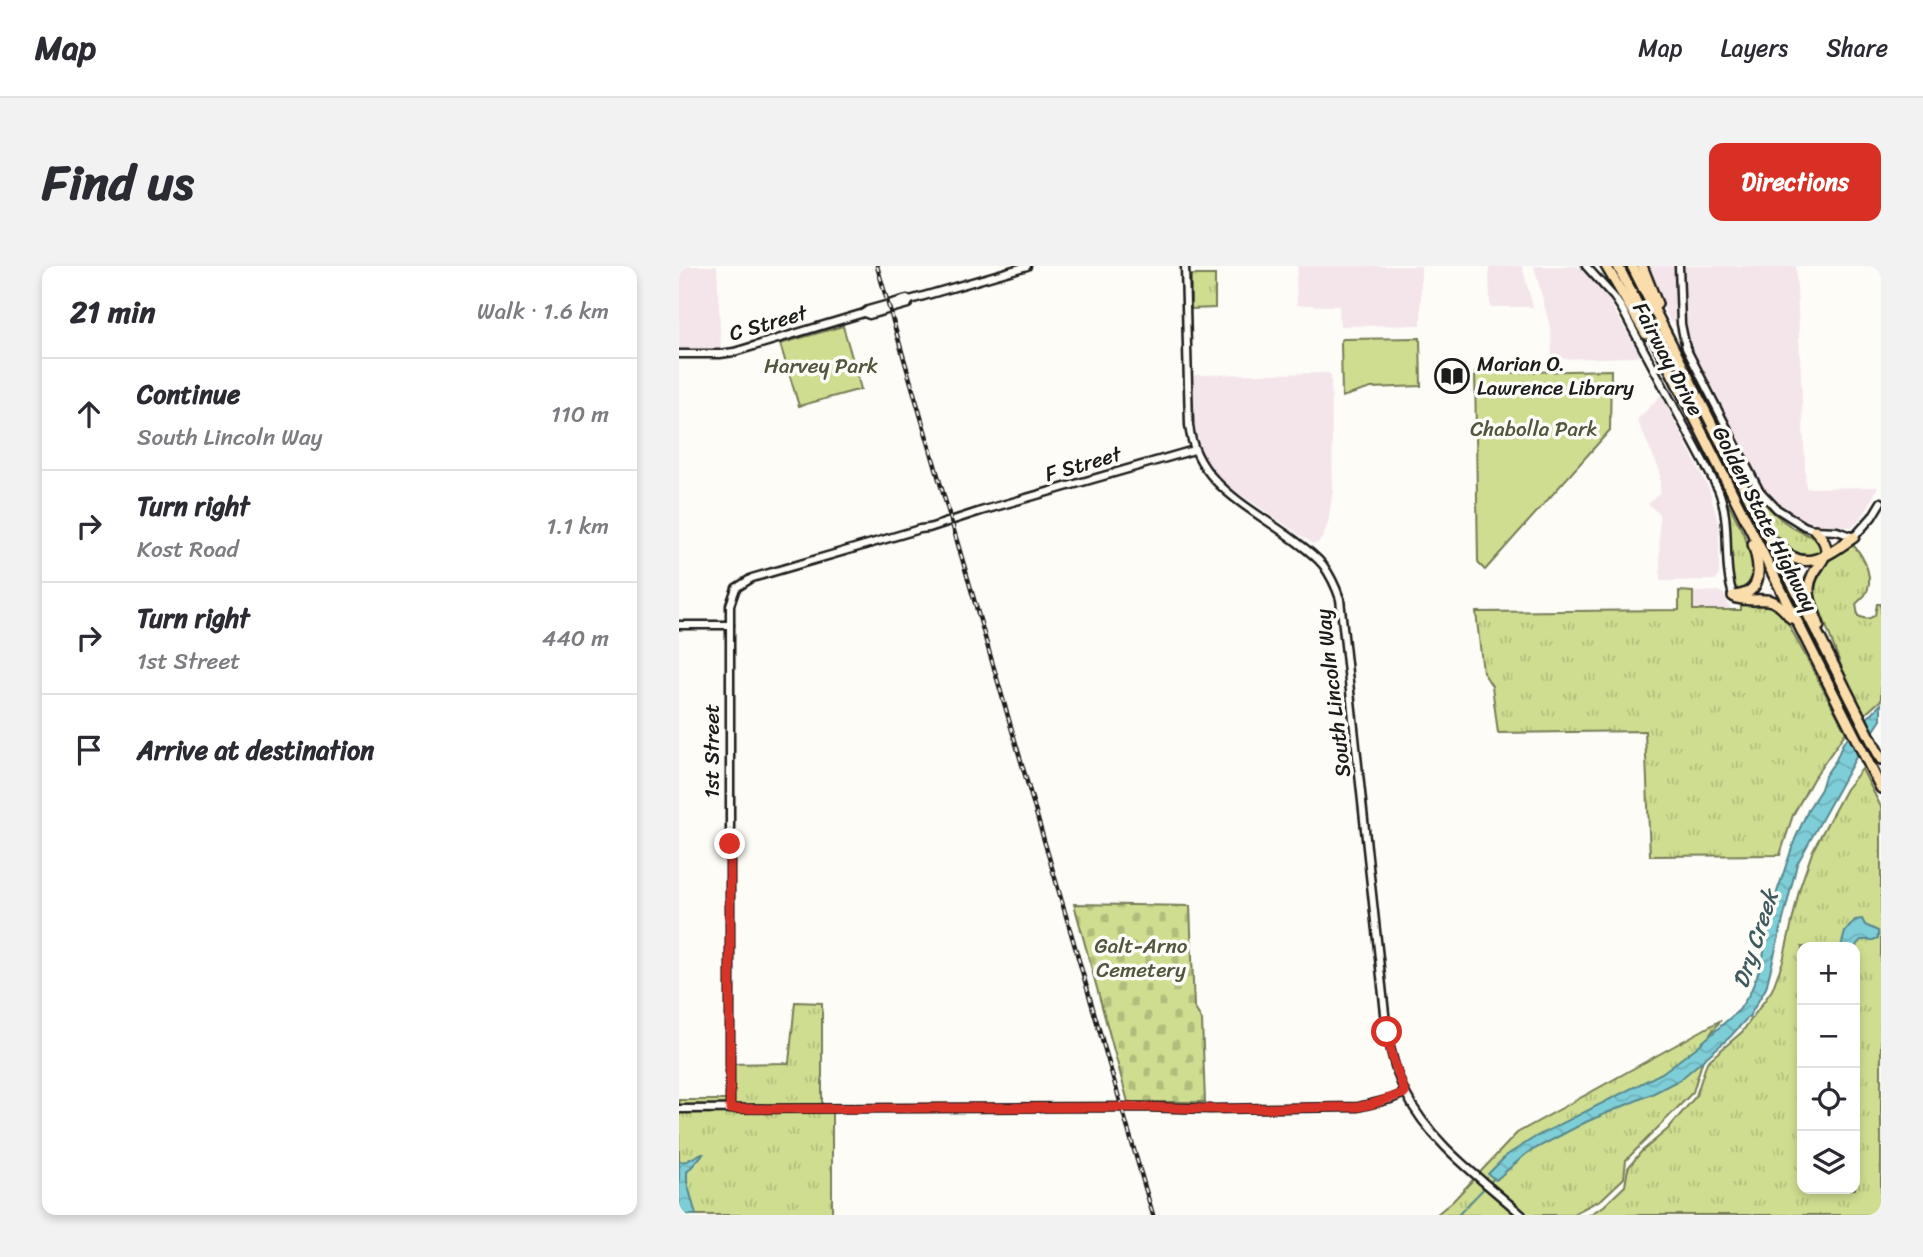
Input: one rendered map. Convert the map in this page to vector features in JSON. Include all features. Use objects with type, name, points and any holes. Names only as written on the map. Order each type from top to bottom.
[{"type":"highway","points":[[1606,266],[1685,401]]},
{"type":"highway","name":"Golden State Highway","points":[[1618,266],[1881,789]]},
{"type":"highway","name":"Golden State Highway","points":[[1632,266],[1881,759]]},
{"type":"highway","points":[[1641,266],[1677,354]]},
{"type":"highway","points":[[1734,597],[1751,590],[1757,581],[1759,570],[1758,558],[1741,509]]},
{"type":"highway","points":[[1763,526],[1781,549],[1790,556],[1806,561],[1826,556],[1854,537]]},
{"type":"highway","points":[[1815,530],[1826,545],[1826,556],[1812,576],[1809,594],[1830,657]]},
{"type":"highway","points":[[1734,597],[1774,602],[1785,610],[1803,634]]},
{"type":"street","name":"C Street","points":[[679,354],[728,353],[868,310],[1027,266]]},
{"type":"street","name":"South Lincoln Way","points":[[1185,266],[1189,425],[1194,450],[1203,468],[1216,483],[1315,556],[1333,581],[1340,599],[1387,1032],[1405,1093],[1432,1132],[1523,1215]]},
{"type":"street","name":"Fairway Drive","points":[[1585,266],[1615,297],[1718,488],[1726,516],[1727,570],[1734,597]]},
{"type":"street","points":[[1679,266],[1681,324],[1686,348],[1751,477],[1770,503],[1804,526],[1815,530],[1837,531],[1854,537],[1881,502]]},
{"type":"street","name":"F Street","points":[[730,604],[736,588],[751,578],[920,529],[928,524],[1194,450]]},
{"type":"street","name":"1st Street","points":[[730,604],[730,1109]]},
{"type":"street","points":[[679,625],[730,625]]},
{"type":"street","points":[[679,1109],[1349,1107],[1372,1104],[1405,1093]]},
{"type":"shaded area","points":[[679,266],[717,266],[721,348],[679,349]]},
{"type":"shaded area","points":[[1298,266],[1421,266],[1421,325],[1340,326],[1339,306],[1297,305]]},
{"type":"shaded area","points":[[1489,266],[1522,266],[1533,307],[1490,307]]},
{"type":"shaded area","points":[[1534,266],[1577,266],[1605,295],[1640,354],[1637,357],[1555,359],[1552,356],[1551,331]]},
{"type":"shaded area","points":[[1645,266],[1674,266],[1675,322],[1670,322]]},
{"type":"shaded area","points":[[1685,266],[1796,266],[1806,488],[1878,487],[1865,513],[1852,527],[1818,524],[1802,519],[1771,497],[1753,473],[1714,389],[1710,388],[1690,347],[1686,331]]},
{"type":"shaded area","points":[[1195,375],[1331,375],[1333,490],[1323,537],[1313,544],[1221,481],[1206,463],[1195,442],[1191,421],[1191,380]]},
{"type":"shaded area","points":[[1661,395],[1709,489],[1719,525],[1719,574],[1716,580],[1660,581],[1659,514],[1648,504],[1660,492],[1660,471],[1637,420]]},
{"type":"shaded area","points":[[1718,591],[1724,594],[1731,610],[1693,610],[1693,592]]},
{"type":"green space","points":[[1191,275],[1215,275],[1215,308],[1191,309]]},
{"type":"green space","name":"Harvey Park","points":[[843,326],[861,389],[799,406],[780,344]]},
{"type":"green space","points":[[1420,338],[1421,386],[1371,388],[1342,397],[1343,339]]},
{"type":"green space","name":"Chabolla Park","points":[[1611,370],[1610,430],[1485,570],[1478,561],[1475,371],[1489,373]]},
{"type":"green space","points":[[1749,483],[1763,502],[1780,518],[1819,542],[1822,545],[1820,552],[1807,556],[1784,546],[1767,521]]},
{"type":"green space","points":[[1726,503],[1744,536],[1752,561],[1749,583],[1741,590],[1735,588],[1732,578]]},
{"type":"green space","points":[[1854,546],[1865,563],[1869,576],[1868,589],[1856,604],[1858,616],[1871,618],[1875,615],[1877,604],[1881,604],[1881,700],[1864,715],[1843,671],[1815,596],[1816,581],[1821,569],[1839,553]]},
{"type":"green space","points":[[1679,591],[1693,592],[1693,610],[1741,610],[1741,606],[1747,603],[1765,603],[1774,607],[1789,625],[1846,732],[1813,779],[1793,815],[1780,855],[1650,856],[1645,731],[1498,733],[1492,686],[1483,672],[1476,612],[1679,610]]},
{"type":"green space","points":[[1862,769],[1881,807],[1881,1215],[1589,1215],[1604,1206],[1625,1186],[1628,1168],[1641,1152],[1668,1129],[1696,1096],[1707,1062],[1742,1032],[1772,990],[1783,961],[1800,887],[1813,850],[1846,789]]},
{"type":"green space","name":"Galt-Arno Cemetery","points":[[1074,904],[1190,906],[1194,1007],[1202,1020],[1205,1102],[1128,1102]]},
{"type":"green space","points":[[795,1002],[822,1003],[822,1105],[832,1105],[832,1215],[679,1215],[679,1100],[729,1100],[729,1064],[789,1063]]},
{"type":"green space","points":[[1721,1020],[1711,1033],[1693,1092],[1626,1160],[1624,1178],[1602,1199],[1571,1215],[1436,1215],[1453,1201],[1517,1133]]},
{"type":"water","points":[[1881,704],[1881,720],[1855,759],[1797,864],[1766,988],[1750,1015],[1730,1037],[1681,1079],[1586,1122],[1527,1153],[1496,1180],[1488,1174],[1507,1155],[1537,1136],[1662,1073],[1739,1010],[1757,976],[1777,892],[1809,808],[1843,743]]},
{"type":"water","points":[[1862,919],[1865,925],[1878,931],[1878,938],[1842,942],[1845,932],[1855,920]]},
{"type":"water","points":[[703,1154],[687,1172],[696,1215],[679,1215],[679,1162]]},
{"type":"waterway","name":"Dry Creek","points":[[1458,1215],[1494,1178]]},
{"type":"railway","points":[[877,266],[1153,1215]]},
{"type":"place","name":"Marian O. Lawrence Library","points":[[1452,376]]},
{"type":"route","points":[[730,844],[730,1109],[1358,1107],[1405,1093],[1387,1032]]}]
